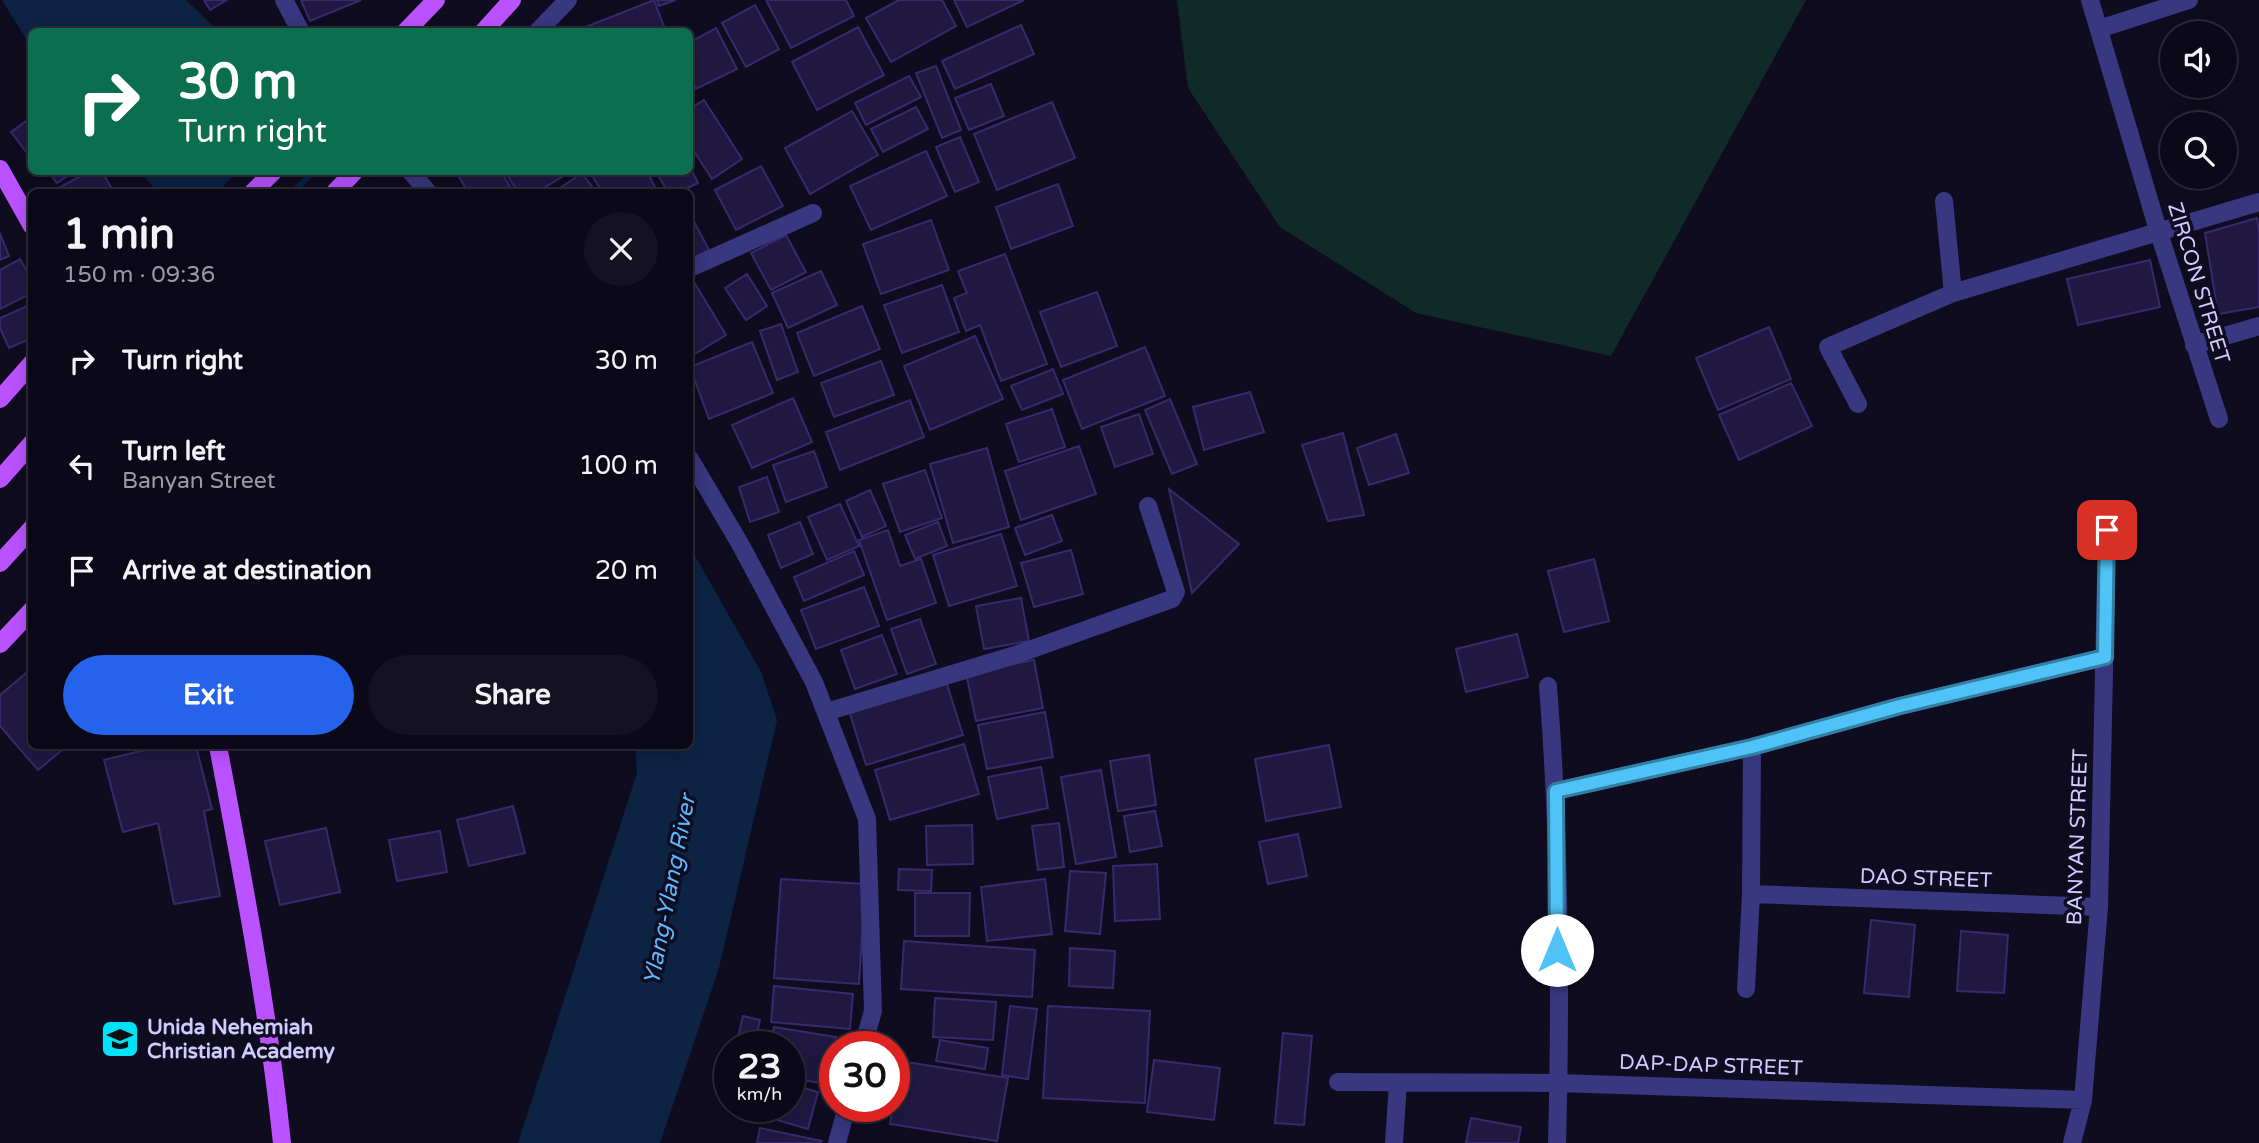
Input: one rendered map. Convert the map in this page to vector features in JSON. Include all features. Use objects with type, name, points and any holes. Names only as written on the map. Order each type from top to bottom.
[{"type":"main road","points":[[409,28],[436,0]]},
{"type":"main road","points":[[487,28],[512,0]]},
{"type":"main road","points":[[256,189],[270,175]]},
{"type":"main road","points":[[338,189],[351,175]]},
{"type":"main road","points":[[3,180],[28,220]]},
{"type":"main road","points":[[0,399],[28,368]]},
{"type":"main road","points":[[0,479],[28,448]]},
{"type":"main road","points":[[0,563],[28,532]]},
{"type":"main road","points":[[0,644],[28,614]]},
{"type":"main road","points":[[219,749],[268,1029],[282,1143]]},
{"type":"street","points":[[284,0],[299,28]]},
{"type":"street","points":[[541,28],[568,0]]},
{"type":"street","name":"ZIRCON STREET","points":[[2090,0],[2158,230],[2219,419]]},
{"type":"street","points":[[2099,29],[2189,0]]},
{"type":"street","points":[[414,175],[425,189]]},
{"type":"street","points":[[1944,201],[1953,293]]},
{"type":"street","points":[[1858,404],[1828,347],[1953,293],[2259,202]]},
{"type":"street","points":[[693,267],[813,213]]},
{"type":"street","points":[[2194,345],[2259,326]]},
{"type":"street","points":[[693,464],[739,542],[814,682],[867,819],[873,1012],[867,1031]]},
{"type":"street","points":[[826,712],[1017,654],[1172,599],[1176,592],[1148,506]]},
{"type":"street","name":"BANYAN STREET","points":[[2073,1143],[2083,1100],[2099,907],[2107,530]]},
{"type":"street","points":[[1556,791],[1752,747],[1900,706],[2105,657]]},
{"type":"street","points":[[1548,686],[1556,791],[1557,1143]]},
{"type":"street","points":[[1746,989],[1751,894],[1752,747]]},
{"type":"street","name":"DAO STREET","points":[[1751,894],[2099,907]]},
{"type":"street","name":"DAP-DAP STREET","points":[[1338,1082],[1558,1083],[2083,1100]]},
{"type":"street","points":[[1394,1143],[1398,1083]]},
{"type":"street","points":[[837,1143],[843,1122]]},
{"type":"green space","points":[[1177,0],[1806,0],[1611,356],[1416,313],[1280,227],[1188,88]]},
{"type":"water","points":[[2,0],[186,0],[215,28],[28,28],[28,42]]},
{"type":"water","points":[[143,175],[359,175],[371,189],[155,189]]},
{"type":"water","name":"Ylang-Ylang River","points":[[693,552],[761,672],[777,720],[719,968],[660,1143],[518,1143],[637,773],[635,749],[693,749]]},
{"type":"pier","points":[[234,175],[305,175],[292,189],[221,189]]},
{"type":"pier","points":[[314,175],[363,175],[373,187],[371,189],[300,189]]},
{"type":"building","points":[[204,0],[227,0],[210,10]]},
{"type":"building","points":[[301,0],[361,0],[310,21]]},
{"type":"building","points":[[654,0],[664,28],[583,28]]},
{"type":"building","points":[[657,0],[676,0],[659,6]]},
{"type":"building","points":[[766,0],[846,0],[854,16],[791,48]]},
{"type":"building","points":[[899,0],[942,0],[956,26],[891,62],[866,18]]},
{"type":"building","points":[[954,0],[1024,0],[967,27]]},
{"type":"building","points":[[755,5],[779,49],[746,67],[722,23]]},
{"type":"building","points":[[1021,25],[1034,54],[955,89],[942,61]]},
{"type":"building","points":[[858,27],[884,75],[817,110],[792,62]]},
{"type":"building","points":[[716,28],[737,69],[696,89],[693,83],[693,40]]},
{"type":"building","points":[[936,66],[961,130],[942,138],[916,73]]},
{"type":"building","points":[[909,76],[921,97],[866,125],[855,103]]},
{"type":"building","points":[[991,84],[1004,116],[969,130],[955,98]]},
{"type":"building","points":[[704,100],[742,159],[712,179],[693,150],[693,107]]},
{"type":"building","points":[[1052,102],[1075,158],[997,190],[974,134]]},
{"type":"building","points":[[916,107],[928,129],[883,152],[871,129]]},
{"type":"building","points":[[852,111],[878,155],[810,194],[785,148]]},
{"type":"building","points":[[28,120],[28,154],[11,132]]},
{"type":"building","points":[[960,137],[979,182],[955,192],[936,147]]},
{"type":"building","points":[[926,151],[947,196],[871,230],[850,186]]},
{"type":"building","points":[[761,166],[783,206],[736,230],[715,190]]},
{"type":"building","points":[[693,173],[698,183],[686,189],[666,189],[658,175]]},
{"type":"building","points":[[51,175],[69,175],[57,183]]},
{"type":"building","points":[[82,175],[104,175],[112,189],[57,189]]},
{"type":"building","points":[[458,175],[503,175],[511,188],[509,189],[466,189]]},
{"type":"building","points":[[507,175],[565,175],[542,189],[516,189]]},
{"type":"building","points":[[579,175],[583,175],[594,189],[558,189]]},
{"type":"building","points":[[592,175],[649,175],[656,189],[600,189]]},
{"type":"building","points":[[1058,184],[1073,226],[1011,249],[996,207]]},
{"type":"building","points":[[2257,218],[2259,307],[2218,314],[2205,233]]},
{"type":"building","points":[[693,220],[709,250],[693,258]]},
{"type":"building","points":[[931,220],[949,270],[881,294],[863,244]]},
{"type":"building","points":[[0,233],[9,256],[0,260]]},
{"type":"building","points":[[786,235],[806,272],[771,290],[751,253]]},
{"type":"building","points":[[1005,254],[1047,364],[1001,381],[980,325],[966,331],[954,298],[967,293],[958,271]]},
{"type":"building","points":[[20,259],[28,273],[28,295],[0,309],[0,270]]},
{"type":"building","points":[[2150,260],[2160,307],[2078,325],[2067,279]]},
{"type":"building","points":[[821,271],[837,305],[788,328],[772,293]]},
{"type":"building","points":[[747,274],[767,306],[746,320],[725,288]]},
{"type":"building","points":[[693,283],[726,335],[693,355]]},
{"type":"building","points":[[942,285],[959,332],[902,353],[884,305]]},
{"type":"building","points":[[1097,292],[1117,346],[1061,367],[1040,312]]},
{"type":"building","points":[[28,306],[28,340],[9,348],[0,328],[0,318]]},
{"type":"building","points":[[862,306],[880,349],[814,376],[797,333]]},
{"type":"building","points":[[781,324],[798,372],[777,380],[760,331]]},
{"type":"building","points":[[1769,327],[1791,379],[1718,410],[1696,358]]},
{"type":"building","points":[[975,336],[1003,399],[930,430],[904,366]]},
{"type":"building","points":[[752,342],[773,393],[709,419],[693,375],[693,366]]},
{"type":"building","points":[[1145,347],[1165,396],[1082,429],[1063,380]]},
{"type":"building","points":[[881,361],[894,395],[834,417],[821,383]]},
{"type":"building","points":[[1053,369],[1063,394],[1022,410],[1011,386]]},
{"type":"building","points":[[1791,383],[1812,426],[1739,460],[1719,415]]},
{"type":"building","points":[[1250,392],[1264,432],[1204,450],[1193,407]]},
{"type":"building","points":[[793,398],[812,442],[752,468],[732,425]]},
{"type":"building","points":[[1170,399],[1197,464],[1172,474],[1145,410]]},
{"type":"building","points":[[910,400],[924,437],[840,470],[826,432]]},
{"type":"building","points":[[1052,409],[1065,447],[1019,462],[1006,424]]},
{"type":"building","points":[[1139,414],[1153,454],[1115,467],[1101,427]]},
{"type":"building","points":[[1343,433],[1364,515],[1328,521],[1302,445]]},
{"type":"building","points":[[1396,434],[1409,473],[1369,485],[1357,448]]},
{"type":"building","points":[[1079,446],[1096,494],[1021,520],[1005,471]]},
{"type":"building","points":[[987,448],[1009,527],[953,543],[930,464]]},
{"type":"building","points":[[814,451],[827,487],[786,502],[773,465]]},
{"type":"building","points":[[925,470],[942,518],[900,532],[883,484]]},
{"type":"building","points":[[767,477],[779,512],[750,522],[739,487]]},
{"type":"building","points":[[1169,489],[1239,544],[1192,593]]},
{"type":"building","points":[[870,490],[886,526],[862,537],[846,501]]},
{"type":"building","points":[[840,504],[859,546],[827,560],[808,517]]},
{"type":"building","points":[[1052,515],[1062,541],[1025,555],[1015,528]]},
{"type":"building","points":[[800,522],[813,554],[781,568],[768,535]]},
{"type":"building","points":[[938,522],[947,546],[915,559],[905,535]]},
{"type":"building","points":[[888,530],[900,566],[921,559],[936,603],[887,620],[859,540]]},
{"type":"building","points":[[1001,534],[1017,586],[949,606],[933,555]]},
{"type":"building","points":[[1071,550],[1083,594],[1034,607],[1021,563]]},
{"type":"building","points":[[854,551],[864,575],[804,601],[794,577]]},
{"type":"building","points":[[1594,559],[1609,621],[1564,632],[1548,571]]},
{"type":"building","points":[[864,587],[879,626],[816,649],[801,610]]},
{"type":"building","points":[[1021,598],[1029,641],[984,649],[976,606]]},
{"type":"building","points":[[920,619],[936,664],[907,674],[891,629]]},
{"type":"building","points":[[1517,634],[1528,677],[1466,692],[1456,649]]},
{"type":"building","points":[[882,635],[897,674],[855,689],[841,650]]},
{"type":"building","points":[[1034,660],[1043,708],[976,721],[966,673]]},
{"type":"building","points":[[28,671],[28,749],[63,749],[38,770],[0,726],[0,695]]},
{"type":"building","points":[[946,681],[963,735],[866,765],[849,711]]},
{"type":"building","points":[[1045,712],[1053,757],[987,769],[978,725]]},
{"type":"building","points":[[964,744],[979,794],[890,820],[875,770]]},
{"type":"building","points":[[1329,745],[1341,807],[1266,821],[1255,759]]},
{"type":"building","points":[[149,749],[197,749],[212,809],[204,811],[220,896],[174,904],[158,823],[123,832],[104,760]]},
{"type":"building","points":[[1149,755],[1156,805],[1118,811],[1110,761]]},
{"type":"building","points":[[1041,767],[1048,808],[997,819],[988,777]]},
{"type":"building","points":[[1101,770],[1116,857],[1076,864],[1061,777]]},
{"type":"building","points":[[513,806],[525,853],[469,866],[457,820]]},
{"type":"building","points":[[1155,811],[1162,846],[1130,852],[1124,816]]},
{"type":"building","points":[[1059,823],[1064,867],[1038,870],[1032,826]]},
{"type":"building","points":[[972,825],[973,864],[927,865],[926,826]]},
{"type":"building","points":[[326,828],[340,892],[280,905],[265,841]]},
{"type":"building","points":[[440,831],[447,872],[397,881],[389,840]]},
{"type":"building","points":[[1298,834],[1307,876],[1268,884],[1259,842]]},
{"type":"building","points":[[1157,864],[1160,919],[1115,921],[1113,866]]},
{"type":"building","points":[[899,869],[932,870],[931,891],[898,890]]},
{"type":"building","points":[[1070,871],[1106,873],[1100,934],[1065,931]]},
{"type":"building","points":[[781,879],[865,884],[859,984],[774,978]]},
{"type":"building","points":[[1045,879],[1052,934],[987,941],[981,887]]},
{"type":"building","points":[[915,893],[970,893],[969,936],[915,936]]},
{"type":"building","points":[[1871,920],[1915,925],[1909,997],[1864,993]]},
{"type":"building","points":[[1961,931],[2008,935],[2004,993],[1957,991]]},
{"type":"building","points":[[904,941],[1035,950],[1032,997],[901,989]]},
{"type":"building","points":[[1070,948],[1115,951],[1113,988],[1069,986]]},
{"type":"building","points":[[774,986],[853,994],[850,1029],[771,1022]]},
{"type":"building","points":[[935,998],[996,1002],[993,1040],[933,1037]]},
{"type":"building","points":[[1010,1006],[1037,1009],[1028,1079],[1002,1075]]},
{"type":"building","points":[[1048,1006],[1150,1011],[1145,1103],[1043,1098]]},
{"type":"building","points":[[743,1016],[760,1020],[757,1031],[740,1031]]},
{"type":"building","points":[[774,1027],[799,1031],[773,1031]]},
{"type":"building","points":[[805,1032],[819,1034],[819,1083],[805,1080]]},
{"type":"building","points":[[1283,1033],[1312,1036],[1304,1125],[1275,1123]]},
{"type":"building","points":[[940,1040],[988,1048],[985,1069],[936,1061]]},
{"type":"building","points":[[1154,1060],[1220,1068],[1214,1120],[1147,1112]]},
{"type":"building","points":[[910,1063],[1008,1078],[997,1141],[890,1124],[910,1122]]},
{"type":"building","points":[[805,1088],[818,1092],[808,1129],[784,1122],[805,1122]]},
{"type":"building","points":[[1471,1118],[1521,1127],[1518,1143],[1466,1143]]},
{"type":"building","points":[[760,1128],[822,1141],[757,1143]]},
{"type":"place","name":"Unida Nehemiah Christian Academy","points":[[120,1039]]},
{"type":"route","points":[[1557,950],[1556,791],[1752,747],[1900,706],[2105,657],[2107,530]]}]
